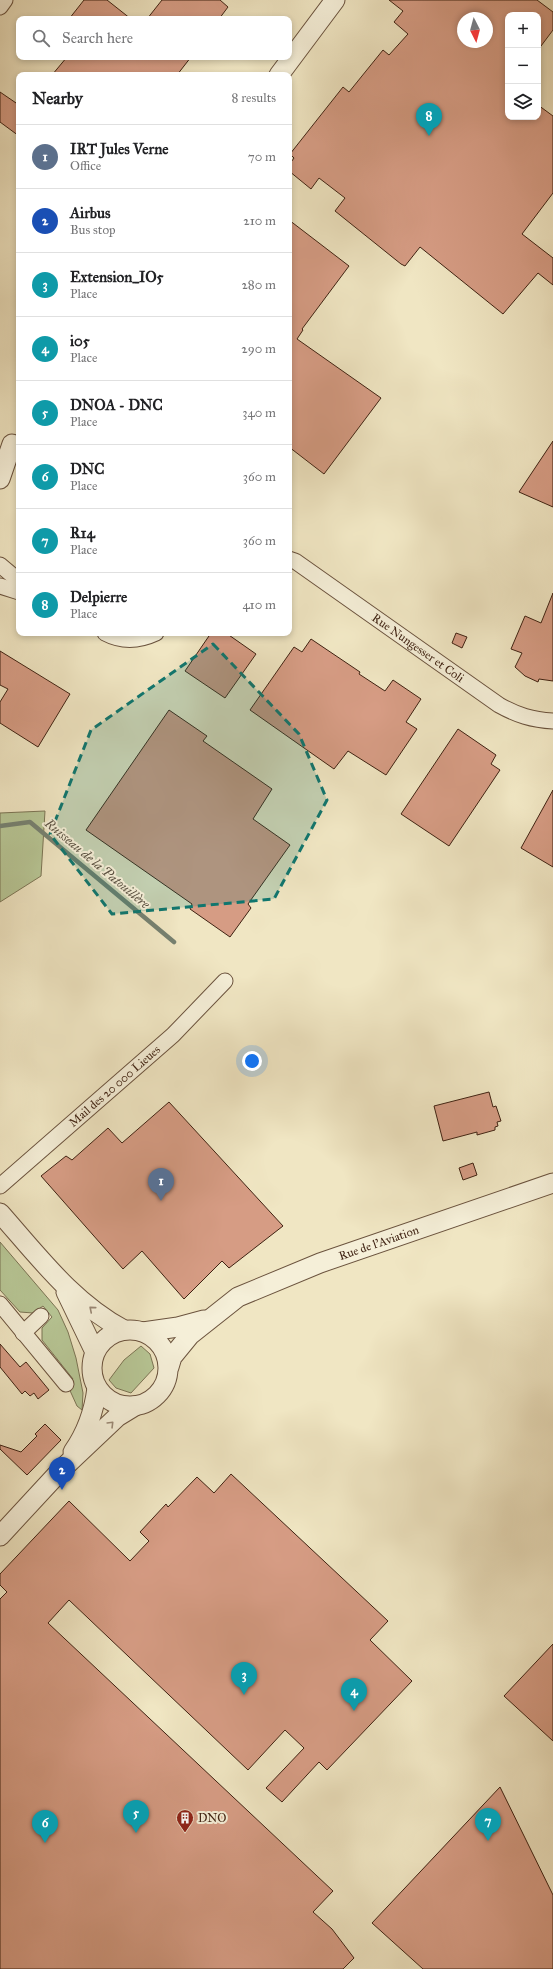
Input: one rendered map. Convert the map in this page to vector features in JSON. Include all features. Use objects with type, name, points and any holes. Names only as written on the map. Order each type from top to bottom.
[{"type":"street","points":[[0,7],[5,0]]},
{"type":"street","points":[[292,58],[335,0]]},
{"type":"street","points":[[281,72],[290,60]]},
{"type":"street","points":[[0,460],[16,439]]},
{"type":"street","points":[[0,479],[16,439]]},
{"type":"street","name":"Rue Nungesser et Coli","points":[[292,560],[499,705],[517,715],[536,721],[553,721]]},
{"type":"street","points":[[0,565],[16,578]]},
{"type":"street","points":[[0,586],[16,591]]},
{"type":"street","points":[[114,636],[132,640],[150,636]]},
{"type":"street","name":"Mail des 20 000 Lieues","points":[[0,1186],[173,1035],[225,981]]},
{"type":"street","name":"Rue de l'Aviation","points":[[169,1367],[172,1356],[190,1335],[238,1296],[320,1263],[553,1183]]},
{"type":"street","points":[[0,1213],[60,1282],[97,1314],[134,1331],[154,1338],[163,1348],[169,1367],[167,1380],[160,1392],[149,1401],[135,1406],[117,1417],[62,1469],[0,1536]]},
{"type":"street","points":[[60,1282],[95,1352]]},
{"type":"street","points":[[0,1304],[66,1384]]},
{"type":"street","points":[[23,1333],[41,1316]]},
{"type":"street","name":"Rue de l'Aviation","points":[[134,1331],[178,1327],[211,1317]]},
{"type":"street","points":[[62,1469],[82,1438],[95,1403],[97,1388],[92,1370],[95,1352],[107,1337],[134,1331]]},
{"type":"street","points":[[97,1388],[113,1403],[135,1406]]},
{"type":"highlighted area","points":[[213,644],[299,734],[327,800],[274,899],[112,914],[50,834],[91,730]]},
{"type":"green space","points":[[45,811],[41,876],[0,902],[0,813]]},
{"type":"green space","points":[[0,1242],[58,1310],[68,1332],[76,1358],[83,1393],[82,1410],[77,1406],[67,1384],[73,1379],[42,1340],[42,1328],[52,1317],[43,1306],[33,1313],[20,1312],[0,1290]]},
{"type":"green space","points":[[141,1346],[150,1354],[154,1368],[131,1393],[116,1388],[109,1380],[124,1360]]},
{"type":"building","points":[[84,0],[107,0],[127,16],[71,16]]},
{"type":"building","points":[[162,0],[220,0],[228,7],[221,16],[149,16]]},
{"type":"building","points":[[389,0],[537,0],[553,12],[553,30],[541,46],[541,12],[505,12],[505,120],[541,120],[541,107],[553,116],[553,193],[522,234],[553,258],[553,285],[538,273],[503,314],[420,247],[405,266],[401,264],[335,211],[345,198],[319,178],[311,189],[292,173],[292,161],[294,158],[292,156],[292,151],[343,87],[349,92],[383,50],[389,55],[408,34],[394,22],[403,11]]},
{"type":"building","points":[[64,60],[189,60],[179,72],[54,72]]},
{"type":"building","points":[[0,92],[16,103],[16,134],[0,122]]},
{"type":"building","points":[[292,222],[349,266],[302,329],[303,330],[297,339],[381,398],[324,474],[292,449]]},
{"type":"building","points":[[553,441],[553,507],[519,492]]},
{"type":"building","points":[[553,593],[553,681],[539,679],[538,682],[525,676],[515,667],[522,653],[511,649],[525,616],[541,623]]},
{"type":"building","points":[[456,633],[467,637],[462,648],[452,643]]},
{"type":"building","points":[[209,636],[230,636],[256,654],[225,698],[185,671]]},
{"type":"building","points":[[311,639],[385,691],[393,680],[421,699],[406,722],[417,729],[386,775],[348,751],[334,769],[250,710],[294,647],[302,652]]},
{"type":"building","points":[[0,651],[70,694],[38,747],[0,723],[0,702],[8,689],[0,685]]},
{"type":"building","points":[[169,710],[207,736],[203,741],[272,789],[253,819],[290,845],[248,904],[251,908],[230,937],[190,909],[192,904],[86,830]]},
{"type":"building","points":[[458,729],[496,755],[491,764],[500,770],[449,846],[401,814]]},
{"type":"building","points":[[553,790],[553,867],[521,848]]},
{"type":"building","points":[[489,1092],[493,1107],[496,1106],[501,1121],[497,1122],[498,1126],[495,1127],[495,1130],[477,1135],[477,1132],[443,1141],[434,1106]]},
{"type":"building","points":[[169,1102],[283,1226],[229,1268],[222,1261],[184,1299],[142,1251],[123,1269],[41,1176],[66,1156],[72,1160],[108,1128],[122,1143]]},
{"type":"building","points":[[473,1163],[477,1175],[463,1180],[459,1168]]},
{"type":"building","points":[[0,1344],[20,1367],[26,1362],[49,1390],[38,1399],[34,1393],[30,1396],[25,1391],[22,1394],[0,1367]]},
{"type":"building","points":[[45,1424],[61,1440],[27,1475],[0,1449],[0,1445],[21,1452],[37,1436],[35,1434]]},
{"type":"building","points":[[231,1474],[388,1621],[370,1640],[412,1681],[327,1770],[319,1762],[282,1802],[266,1788],[304,1748],[285,1730],[248,1770],[69,1600],[48,1623],[333,1891],[313,1912],[332,1929],[354,1958],[343,1969],[0,1969],[0,1599],[7,1592],[0,1585],[0,1574],[69,1501],[130,1561],[149,1541],[140,1532],[166,1504],[168,1507],[197,1477],[214,1493]]},
{"type":"building","points":[[553,1644],[553,1741],[504,1696]]},
{"type":"building","points":[[500,1787],[553,1895],[553,1969],[423,1969],[372,1923]]},
{"type":"waterway","name":"Ruisseau de la Patouillère","points":[[0,826],[30,822],[174,942]]},
{"type":"place","name":"Delpierre","points":[[429,136]]},
{"type":"place","name":"IRT Jules Verne","points":[[161,1201]]},
{"type":"place","name":"Airbus","points":[[62,1490]]},
{"type":"place","name":"Extension_IO5","points":[[244,1695]]},
{"type":"place","name":"i05","points":[[354,1711]]},
{"type":"place","name":"DNOA - DNC","points":[[136,1833]]},
{"type":"place","name":"DNO","points":[[185,1833]]},
{"type":"place","name":"R14","points":[[488,1841]]},
{"type":"place","name":"DNC","points":[[45,1843]]}]
